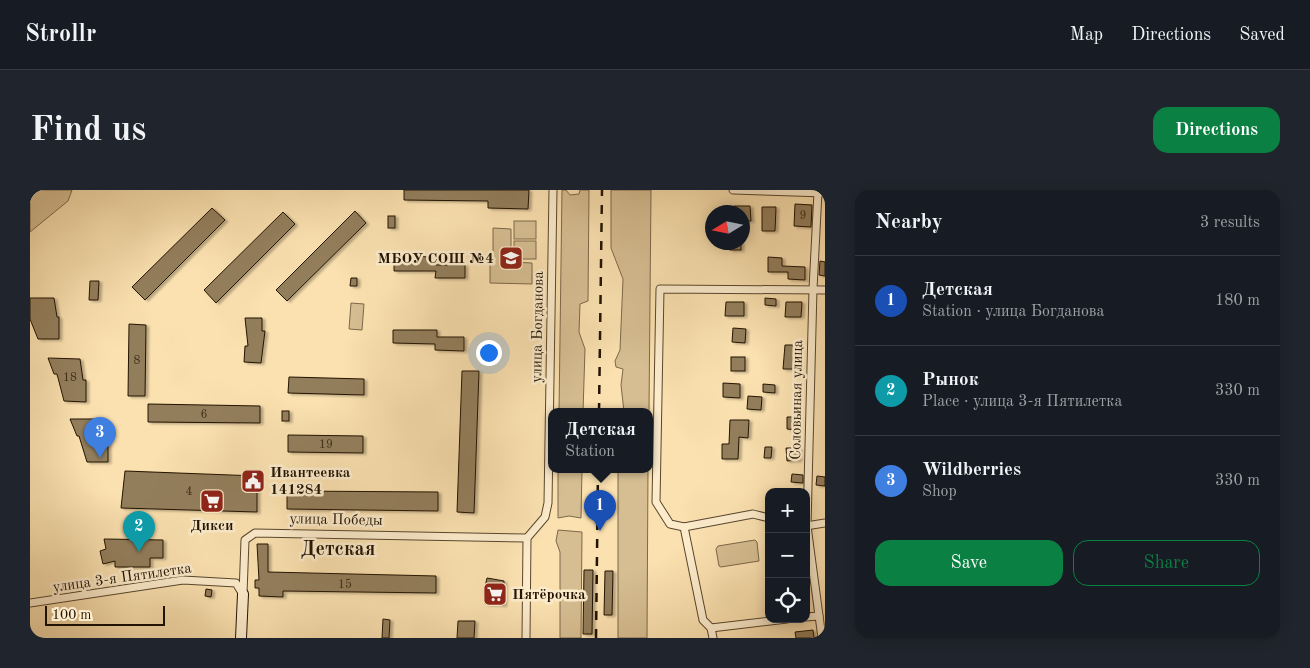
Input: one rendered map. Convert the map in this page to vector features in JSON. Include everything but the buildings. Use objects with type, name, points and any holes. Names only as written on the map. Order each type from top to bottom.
[{"type":"street","name":"улица Богданова","points":[[550,408],[553,190]]},
{"type":"street","points":[[733,190],[822,192]]},
{"type":"street","name":"Соловьиная улица","points":[[808,488],[813,289],[822,192]]},
{"type":"street","points":[[765,517],[753,514],[684,527],[670,524],[656,502],[660,289],[825,290]]},
{"type":"street","name":"улица Богданова","points":[[527,538],[544,517],[548,502],[548,473]]},
{"type":"street","points":[[810,525],[825,522]]},
{"type":"street","points":[[684,527],[703,620],[711,628],[713,638]]},
{"type":"street","name":"улица Победы","points":[[241,638],[245,540],[255,533],[527,538]]},
{"type":"street","name":"Соловьиная улица","points":[[808,533],[822,638]]},
{"type":"street","points":[[526,638],[527,538]]},
{"type":"street","name":"улица 3-я Пятилетка","points":[[30,603],[183,580],[236,583],[242,594]]},
{"type":"street","points":[[810,617],[819,616]]},
{"type":"street","points":[[711,628],[765,622]]},
{"type":"shaded area","points":[[30,190],[72,190],[68,201],[30,232]]},
{"type":"shaded area","points":[[562,190],[566,190],[570,195],[579,194],[580,190],[589,190],[588,301],[580,304],[579,332],[585,349],[583,408],[559,408]]},
{"type":"shaded area","points":[[611,190],[651,190],[649,408],[624,408],[621,385],[623,369],[616,367],[615,361],[620,350],[623,279],[611,248]]},
{"type":"shaded area","points":[[514,221],[536,221],[536,239],[514,239]]},
{"type":"shaded area","points":[[493,228],[511,229],[511,262],[532,263],[532,284],[490,283],[490,262],[493,262]]},
{"type":"shaded area","points":[[514,241],[536,241],[536,259],[514,259]]},
{"type":"shaded area","points":[[351,303],[364,304],[362,330],[349,329]]},
{"type":"shaded area","points":[[558,473],[582,473],[581,518],[569,516],[558,518]]},
{"type":"shaded area","points":[[618,473],[648,473],[647,638],[618,638]]},
{"type":"shaded area","points":[[558,530],[582,532],[581,638],[560,638],[560,552],[556,541]]},
{"type":"shaded area","points":[[755,540],[757,542],[759,561],[719,566],[716,549],[718,546]]},
{"type":"railway","points":[[599,408],[602,190]]},
{"type":"railway","points":[[596,638],[598,473]]},
{"type":"place","name":"МБОУ СОШ №4","points":[[511,258]]},
{"type":"place","name":"Wildberries","points":[[100,458]]},
{"type":"place","name":"Ивантеевка 141284","points":[[253,481]]},
{"type":"place","name":"Дикси","points":[[212,501]]},
{"type":"place","name":"Детская","points":[[600,531]]},
{"type":"place","name":"Рынок","points":[[139,552]]},
{"type":"place","name":"Пятёрочка","points":[[495,594]]},
{"type":"district","name":"Детская","points":[[338,548]]}]
